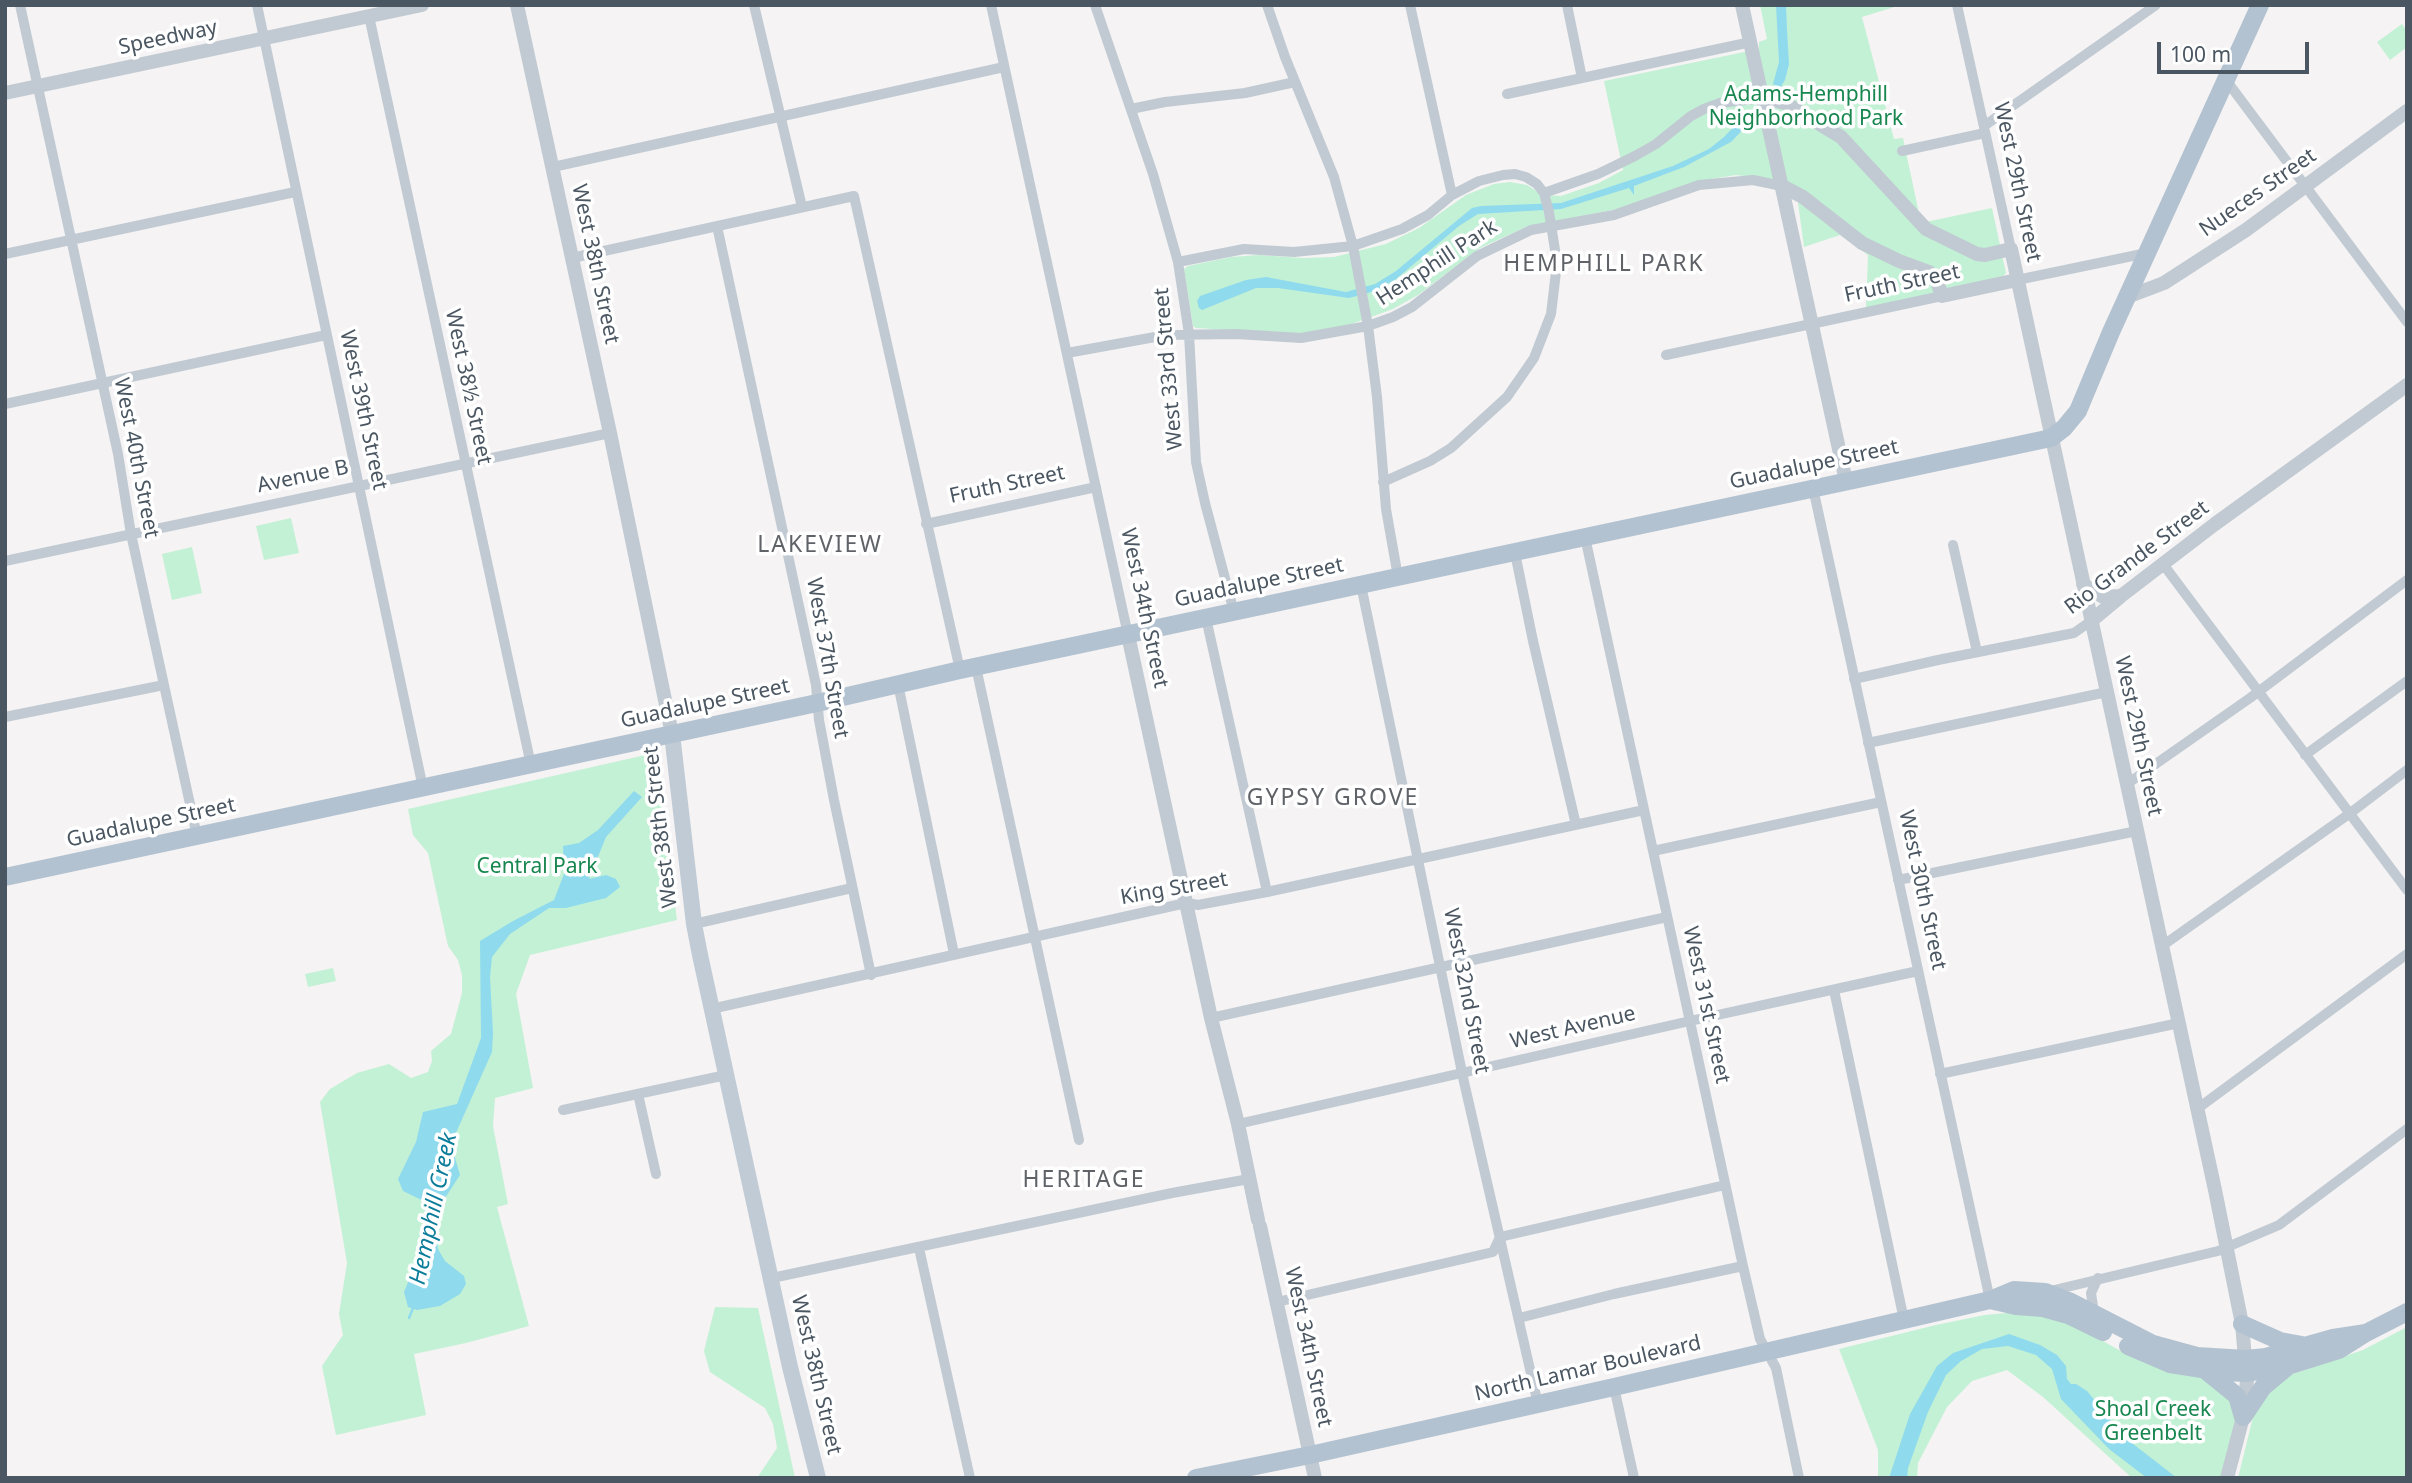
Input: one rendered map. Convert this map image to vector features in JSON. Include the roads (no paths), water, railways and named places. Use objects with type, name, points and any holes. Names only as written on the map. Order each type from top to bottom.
[{"type":"main road","points":[[2052,438],[2078,411],[2260,5]]},
{"type":"main road","name":"Guadalupe Street","points":[[5,877],[817,703],[968,668],[2052,438]]},
{"type":"main road","name":"West 38th Street","points":[[672,734],[694,924],[790,1367],[818,1478]]},
{"type":"main road","name":"North Lamar Boulevard","points":[[1196,1478],[1614,1387],[1990,1300],[2014,1290],[2045,1293],[2094,1313],[2132,1335],[2173,1351],[2246,1366],[2333,1338],[2366,1333]]},
{"type":"main road","name":"North Lamar Boulevard","points":[[1990,1300],[2015,1306],[2043,1308],[2068,1315],[2170,1364],[2204,1370],[2288,1366],[2339,1350],[2407,1312]]},
{"type":"main road","points":[[2242,1324],[2280,1341],[2309,1346]]},
{"type":"main road","points":[[2243,1417],[2263,1387],[2288,1366]]},
{"type":"main road","points":[[2204,1370],[2237,1396],[2243,1417]]},
{"type":"street","name":"West 40th Street","points":[[20,5],[118,454],[131,534],[197,836]]},
{"type":"street","name":"West 39th Street","points":[[257,5],[423,788]]},
{"type":"street","name":"Speedway","points":[[5,93],[422,5]]},
{"type":"street","name":"West 38th Street","points":[[517,5],[672,734]]},
{"type":"street","points":[[754,5],[802,208]]},
{"type":"street","name":"West 34th Street","points":[[991,5],[1211,1018],[1238,1124],[1315,1478]]},
{"type":"street","name":"West 33rd Street","points":[[1095,5],[1163,203],[1178,262],[1189,334],[1196,462],[1234,612]]},
{"type":"street","points":[[1267,5],[1334,177],[1353,246],[1368,326],[1377,397],[1383,482],[1398,577]]},
{"type":"street","points":[[1410,5],[1452,195]]},
{"type":"street","points":[[1567,5],[1582,78]]},
{"type":"street","points":[[1742,5],[1846,481]]},
{"type":"street","name":"West 29th Street","points":[[1957,5],[2242,1324],[2246,1366],[2243,1417],[2227,1478]]},
{"type":"street","points":[[1902,151],[1984,129],[2156,5]]},
{"type":"street","name":"West 38½ Street","points":[[369,16],[531,765]]},
{"type":"street","points":[[1507,94],[1751,42]]},
{"type":"street","points":[[553,167],[1004,66]]},
{"type":"street","points":[[2226,80],[2407,322]]},
{"type":"street","points":[[1131,109],[1165,102],[1245,93],[1295,82]]},
{"type":"street","points":[[1547,203],[1656,144],[1704,109],[1720,103],[1763,98],[1785,103],[1851,146],[1926,229],[1977,254],[1985,255],[2011,249]]},
{"type":"street","name":"Nueces Street","points":[[2127,297],[2164,283],[2246,230],[2407,111]]},
{"type":"street","points":[[1178,262],[1244,248],[1294,252],[1353,246],[1402,229],[1428,215],[1452,195],[1491,177],[1516,174],[1533,180],[1547,203],[1555,250],[1555,293],[1544,336],[1528,366],[1494,410],[1451,448],[1406,473],[1383,482]]},
{"type":"street","name":"Hemphill Park","points":[[1067,353],[1142,338],[1189,334],[1301,338],[1368,326],[1412,307],[1477,256],[1522,233],[1552,224],[1614,215],[1679,191],[1710,184],[1753,180],[1782,186]]},
{"type":"street","points":[[1782,186],[1802,197],[1862,243],[1899,261],[1929,271],[1937,281],[1942,296]]},
{"type":"street","points":[[5,254],[295,192]]},
{"type":"street","points":[[572,258],[854,196],[926,524],[968,668],[1079,1140]]},
{"type":"street","name":"West 37th Street","points":[[717,226],[816,685],[817,703],[852,888],[871,975]]},
{"type":"street","name":"Fruth Street","points":[[1666,355],[2147,253]]},
{"type":"street","points":[[5,404],[327,335]]},
{"type":"street","name":"Rio Grande Street","points":[[1854,679],[2074,633],[2120,596],[2407,385]]},
{"type":"street","name":"Avenue B","points":[[5,561],[610,433]]},
{"type":"street","name":"Fruth Street","points":[[926,524],[1096,487]]},
{"type":"street","name":"West 30th Street","points":[[1813,488],[1990,1300]]},
{"type":"street","name":"West 31st Street","points":[[1584,537],[1743,1266],[1760,1339],[1776,1368],[1799,1478]]},
{"type":"street","points":[[1953,545],[1976,652]]},
{"type":"street","points":[[1515,552],[1576,825]]},
{"type":"street","points":[[2163,564],[2407,890]]},
{"type":"street","points":[[2127,783],[2258,691],[2407,580]]},
{"type":"street","points":[[2083,583],[2103,597],[2120,596]]},
{"type":"street","name":"West 32nd Street","points":[[1361,585],[1462,1073],[1538,1404]]},
{"type":"street","points":[[1206,618],[1266,892]]},
{"type":"street","points":[[2305,755],[2407,681]]},
{"type":"street","points":[[898,684],[954,954]]},
{"type":"street","points":[[5,717],[164,685]]},
{"type":"street","points":[[1868,743],[2107,692]]},
{"type":"street","points":[[2162,946],[2349,814],[2407,769]]},
{"type":"street","points":[[1653,851],[1881,802]]},
{"type":"street","name":"King Street","points":[[711,1009],[1187,903],[1198,905],[1266,892],[1644,810]]},
{"type":"street","points":[[1898,880],[2137,831]]},
{"type":"street","points":[[694,924],[852,888]]},
{"type":"street","points":[[1211,1018],[1667,917]]},
{"type":"street","points":[[2197,1109],[2407,954]]},
{"type":"street","name":"West Avenue","points":[[1238,1124],[1918,971]]},
{"type":"street","points":[[1834,990],[1904,1320]]},
{"type":"street","points":[[1940,1074],[2179,1023]]},
{"type":"street","points":[[563,1110],[726,1075]]},
{"type":"street","points":[[638,1094],[656,1174]]},
{"type":"street","points":[[2045,1293],[2227,1248],[2279,1226],[2407,1129]]},
{"type":"street","points":[[772,1278],[1249,1179]]},
{"type":"street","points":[[1277,1302],[1493,1252],[1500,1237],[1725,1185]]},
{"type":"street","points":[[919,1248],[970,1478]]},
{"type":"street","points":[[1519,1318],[1743,1266]]},
{"type":"street","points":[[2094,1313],[2091,1293],[2098,1278]]},
{"type":"street","points":[[1614,1387],[1634,1478]]},
{"type":"water","points":[[1776,5],[1786,5],[1789,64],[1780,88],[1773,84],[1779,62]]},
{"type":"water","points":[[1747,113],[1754,118],[1731,142],[1684,167],[1634,186],[1634,195],[1629,188],[1561,209],[1478,214],[1459,226],[1396,279],[1375,291],[1349,298],[1278,288],[1256,288],[1202,310],[1199,308],[1197,301],[1200,296],[1246,280],[1266,277],[1346,292],[1375,284],[1396,271],[1472,208],[1561,203],[1673,166],[1709,149]]},
{"type":"water","points":[[634,791],[642,797],[606,837],[589,879],[606,875],[616,879],[620,887],[606,898],[566,908],[549,908],[510,934],[492,957],[492,1052],[451,1144],[460,1175],[445,1198],[438,1217],[436,1237],[438,1249],[445,1261],[464,1276],[466,1284],[460,1294],[440,1306],[417,1310],[408,1307],[404,1292],[424,1252],[434,1206],[403,1191],[398,1179],[416,1142],[423,1112],[457,1104],[481,1038],[480,941],[554,900],[564,874],[563,846],[579,843],[598,830]]},
{"type":"water","points":[[2009,1334],[2040,1345],[2057,1355],[2066,1366],[2067,1379],[2071,1384],[2087,1391],[2128,1440],[2177,1478],[2147,1478],[2109,1449],[2061,1399],[2052,1369],[2036,1355],[2008,1346],[1982,1349],[1961,1361],[1946,1375],[1928,1412],[1907,1478],[1889,1478],[1910,1414],[1937,1366],[1953,1353]]},
{"type":"waterway","name":"Hemphill Creek","points":[[409,1318],[413,1308]]},
{"type":"district","name":"HEMPHILL PARK","points":[[1604,264]]},
{"type":"district","name":"LAKEVIEW","points":[[820,545]]},
{"type":"district","name":"GYPSY GROVE","points":[[1333,798]]},
{"type":"district","name":"HERITAGE","points":[[1084,1180]]},
{"type":"park label","name":"Adams-Hemphill Neighborhood Park","points":[[1806,107]]},
{"type":"park label","name":"Central Park","points":[[537,867]]},
{"type":"park label","name":"Shoal Creek Greenbelt","points":[[2153,1422]]}]
